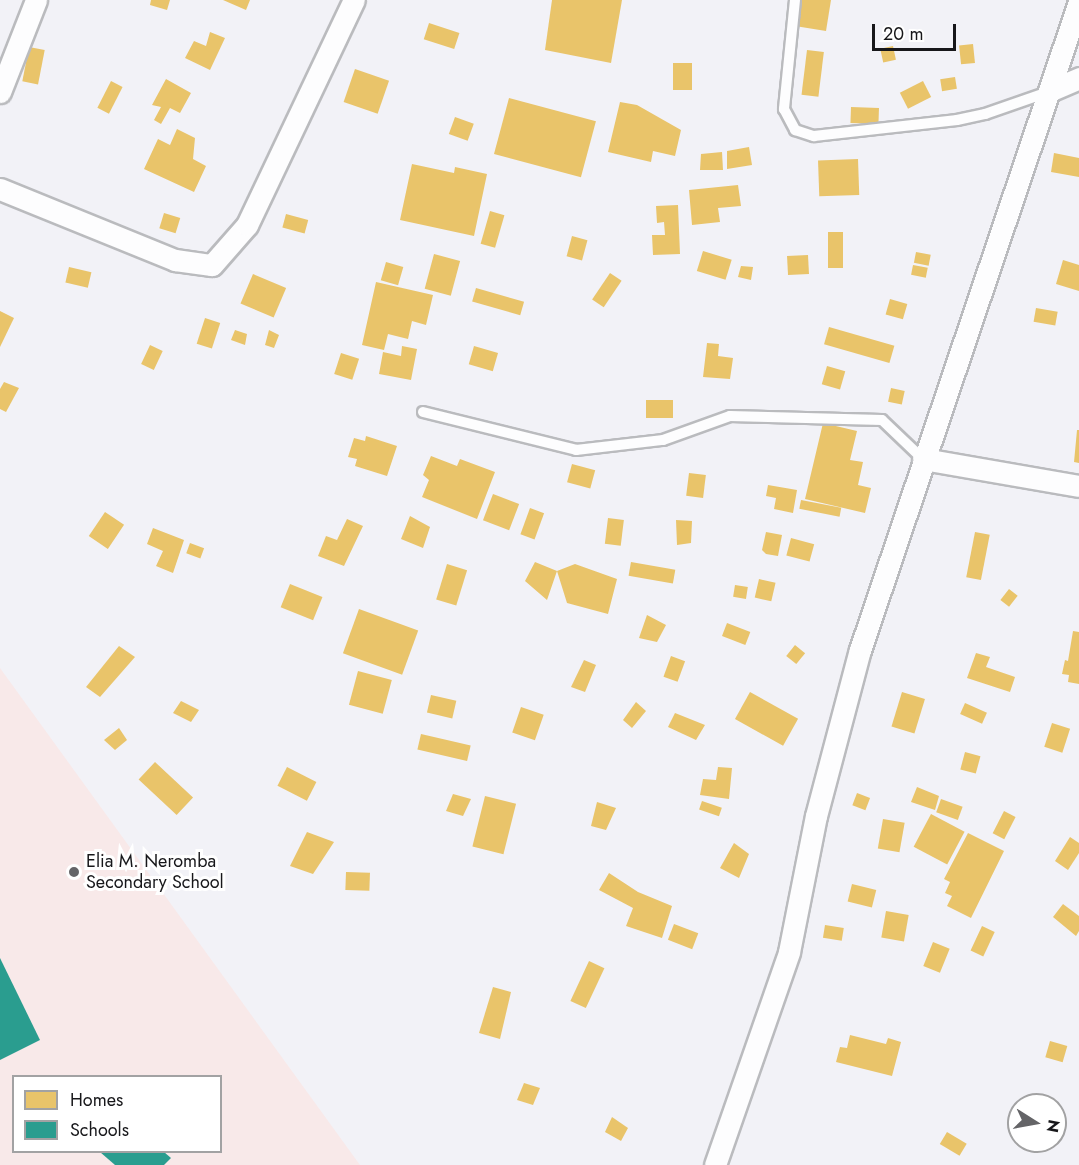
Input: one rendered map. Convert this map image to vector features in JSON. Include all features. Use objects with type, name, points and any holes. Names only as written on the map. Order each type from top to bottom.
[{"type":"street","points":[[0,92],[36,0]]},
{"type":"street","points":[[0,189],[175,260],[212,265],[247,225],[354,0]]},
{"type":"street","points":[[715,1165],[789,952],[816,816],[860,650],[1079,2]]},
{"type":"street","points":[[1050,91],[1079,78]]},
{"type":"street","points":[[923,459],[1079,486]]},
{"type":"lane","points":[[795,0],[784,109],[795,130],[814,136],[957,120],[985,114],[1050,91]]},
{"type":"lane","points":[[423,412],[576,450],[663,441],[730,416],[882,420],[923,459]]},
{"type":"shaded area","name":"Elia M. Neromba Secondary School","points":[[0,668],[360,1165],[0,1165]]},
{"type":"building: Homes","points":[[151,0],[170,0],[167,10],[150,5]]},
{"type":"building: Homes","points":[[223,0],[250,0],[246,10]]},
{"type":"building: Homes","points":[[552,0],[622,0],[611,63],[545,50]]},
{"type":"building: Homes","points":[[800,0],[831,0],[826,31],[795,26]]},
{"type":"building: Homes","points":[[429,23],[459,33],[454,49],[424,39]]},
{"type":"building: Homes","points":[[210,32],[225,38],[210,70],[185,58],[194,41],[206,46]]},
{"type":"building: Homes","points":[[973,44],[975,63],[961,64],[959,45]]},
{"type":"building: Homes","points":[[893,46],[896,60],[883,62],[880,49]]},
{"type":"building: Homes","points":[[29,47],[45,50],[38,84],[22,81]]},
{"type":"building: Homes","points":[[807,50],[824,52],[818,97],[802,95]]},
{"type":"building: Homes","points":[[673,63],[692,63],[692,90],[673,90]]},
{"type":"building: Homes","points":[[355,69],[389,81],[378,114],[344,102]]},
{"type":"building: Homes","points":[[955,77],[957,89],[942,91],[940,79]]},
{"type":"building: Homes","points":[[166,79],[191,93],[180,113],[170,108],[161,124],[154,120],[161,107],[152,105]]},
{"type":"building: Homes","points":[[111,81],[123,87],[109,114],[97,108]]},
{"type":"building: Homes","points":[[923,81],[931,97],[908,109],[900,93]]},
{"type":"building: Homes","points":[[509,98],[596,121],[581,177],[494,154]]},
{"type":"building: Homes","points":[[620,102],[637,105],[681,130],[675,156],[653,151],[651,162],[608,152]]},
{"type":"building: Homes","points":[[851,107],[879,108],[878,124],[850,123]]},
{"type":"building: Homes","points":[[455,117],[474,124],[468,141],[449,134]]},
{"type":"building: Homes","points":[[177,129],[195,138],[193,159],[206,166],[194,192],[144,169],[158,139],[170,145]]},
{"type":"building: Homes","points":[[749,147],[752,165],[727,169],[727,151]]},
{"type":"building: Homes","points":[[722,152],[723,170],[700,170],[701,154]]},
{"type":"building: Homes","points":[[1054,153],[1079,158],[1079,177],[1051,172]]},
{"type":"building: Homes","points":[[858,159],[859,195],[819,196],[818,160]]},
{"type":"building: Homes","points":[[412,164],[454,173],[455,167],[487,174],[474,236],[400,220]]},
{"type":"building: Homes","points":[[738,185],[741,206],[718,208],[720,222],[692,225],[689,190]]},
{"type":"building: Homes","points":[[678,205],[680,254],[653,255],[652,235],[665,235],[664,222],[657,223],[656,206]]},
{"type":"building: Homes","points":[[490,211],[504,215],[495,248],[481,244]]},
{"type":"building: Homes","points":[[164,213],[180,218],[176,233],[159,228]]},
{"type":"building: Homes","points":[[286,214],[308,220],[305,233],[282,228]]},
{"type":"building: Homes","points":[[828,232],[843,232],[843,268],[828,268]]},
{"type":"building: Homes","points":[[572,236],[587,240],[582,260],[567,256]]},
{"type":"building: Homes","points":[[703,251],[732,260],[726,280],[697,271]]},
{"type":"building: Homes","points":[[916,252],[931,255],[929,266],[914,263]]},
{"type":"building: Homes","points":[[434,254],[460,261],[451,296],[425,289]]},
{"type":"building: Homes","points":[[808,255],[809,274],[788,275],[787,256]]},
{"type":"building: Homes","points":[[1063,260],[1079,265],[1079,291],[1056,284]]},
{"type":"building: Homes","points":[[386,262],[403,267],[398,285],[381,280]]},
{"type":"building: Homes","points":[[913,265],[928,268],[926,278],[911,275]]},
{"type":"building: Homes","points":[[741,266],[753,267],[751,280],[738,277]]},
{"type":"building: Homes","points":[[69,267],[91,272],[88,288],[65,283]]},
{"type":"building: Homes","points":[[610,273],[622,281],[604,307],[592,300]]},
{"type":"building: Homes","points":[[253,274],[286,288],[274,318],[240,303]]},
{"type":"building: Homes","points":[[376,282],[433,295],[426,325],[412,321],[408,339],[388,334],[384,350],[362,345]]},
{"type":"building: Homes","points":[[476,288],[524,302],[520,315],[472,301]]},
{"type":"building: Homes","points":[[890,299],[907,304],[903,319],[886,314]]},
{"type":"building: Homes","points":[[1036,308],[1058,312],[1055,326],[1034,322]]},
{"type":"building: Homes","points":[[0,311],[14,318],[0,347]]},
{"type":"building: Homes","points":[[205,318],[220,323],[212,349],[197,344]]},
{"type":"building: Homes","points":[[829,327],[894,346],[889,363],[824,344]]},
{"type":"building: Homes","points":[[235,330],[247,334],[245,345],[231,340]]},
{"type":"building: Homes","points":[[269,330],[279,335],[274,348],[265,345]]},
{"type":"building: Homes","points":[[707,343],[719,344],[718,356],[733,358],[730,379],[703,377]]},
{"type":"building: Homes","points":[[150,345],[163,351],[154,370],[141,364]]},
{"type":"building: Homes","points":[[402,346],[417,349],[411,380],[379,374],[383,352],[401,356]]},
{"type":"building: Homes","points":[[474,346],[498,353],[493,371],[469,364]]},
{"type":"building: Homes","points":[[341,353],[359,359],[352,380],[334,374]]},
{"type":"building: Homes","points":[[827,366],[845,371],[840,390],[822,384]]},
{"type":"building: Homes","points":[[4,382],[19,388],[6,412],[0,409],[0,389]]},
{"type":"building: Homes","points":[[891,388],[905,391],[902,405],[888,402]]},
{"type":"building: Homes","points":[[646,400],[673,400],[673,418],[646,418]]},
{"type":"building: Homes","points":[[823,423],[857,431],[850,460],[863,462],[858,485],[871,488],[865,513],[805,499]]},
{"type":"building: Homes","points":[[1077,430],[1079,430],[1079,463],[1074,462]]},
{"type":"building: Homes","points":[[366,436],[397,446],[387,476],[355,466],[357,459],[348,457],[354,438],[365,441]]},
{"type":"building: Homes","points":[[431,456],[457,466],[460,459],[495,472],[477,519],[422,497],[429,480],[423,475]]},
{"type":"building: Homes","points":[[572,464],[595,470],[590,489],[567,482]]},
{"type":"building: Homes","points":[[689,473],[706,475],[703,498],[686,496]]},
{"type":"building: Homes","points":[[768,485],[797,490],[793,513],[774,509],[776,498],[766,496]]},
{"type":"building: Homes","points":[[493,494],[519,504],[509,530],[483,520]]},
{"type":"building: Homes","points":[[801,500],[841,508],[840,517],[799,509]]},
{"type":"building: Homes","points":[[530,508],[544,513],[535,539],[520,534]]},
{"type":"building: Homes","points":[[105,512],[124,525],[108,549],[89,536]]},
{"type":"building: Homes","points":[[410,516],[430,527],[423,548],[401,539]]},
{"type":"building: Homes","points":[[608,518],[624,520],[621,546],[605,544]]},
{"type":"building: Homes","points":[[347,519],[363,526],[344,566],[318,556],[326,536],[337,540]]},
{"type":"building: Homes","points":[[676,520],[692,521],[691,543],[677,545]]},
{"type":"building: Homes","points":[[153,528],[184,540],[173,573],[156,566],[163,551],[147,544]]},
{"type":"building: Homes","points":[[766,532],[782,535],[778,556],[766,554],[762,550]]},
{"type":"building: Homes","points":[[975,532],[990,535],[981,580],[966,577]]},
{"type":"building: Homes","points":[[791,538],[814,544],[810,562],[786,555]]},
{"type":"building: Homes","points":[[190,543],[204,548],[200,558],[186,553]]},
{"type":"building: Homes","points":[[535,562],[557,571],[547,600],[525,581]]},
{"type":"building: Homes","points":[[631,562],[675,570],[673,584],[629,576]]},
{"type":"building: Homes","points":[[447,564],[467,570],[456,606],[436,599]]},
{"type":"building: Homes","points":[[575,564],[617,579],[608,614],[567,603],[557,571]]},
{"type":"building: Homes","points":[[759,579],[776,583],[771,601],[755,598]]},
{"type":"building: Homes","points":[[290,584],[322,597],[313,620],[281,607]]},
{"type":"building: Homes","points":[[735,585],[748,587],[746,599],[733,597]]},
{"type":"building: Homes","points":[[1009,589],[1018,596],[1009,607],[1000,600]]},
{"type":"building: Homes","points":[[359,609],[418,631],[402,675],[343,653]]},
{"type":"building: Homes","points":[[647,615],[666,625],[657,642],[639,638]]},
{"type":"building: Homes","points":[[727,623],[750,632],[745,645],[722,636]]},
{"type":"building: Homes","points":[[1073,631],[1079,632],[1079,684],[1068,682],[1069,675],[1062,674],[1065,660],[1068,661]]},
{"type":"building: Homes","points":[[795,645],[805,653],[796,664],[786,656]]},
{"type":"building: Homes","points":[[119,646],[135,657],[100,697],[86,687]]},
{"type":"building: Homes","points":[[976,653],[990,657],[986,667],[1015,677],[1010,692],[967,678]]},
{"type":"building: Homes","points":[[671,656],[685,661],[678,682],[663,677]]},
{"type":"building: Homes","points":[[584,660],[596,665],[585,692],[571,687]]},
{"type":"building: Homes","points":[[358,671],[392,680],[383,714],[349,705]]},
{"type":"building: Homes","points":[[750,692],[798,719],[783,746],[735,719]]},
{"type":"building: Homes","points":[[902,692],[925,699],[914,733],[891,726]]},
{"type":"building: Homes","points":[[431,695],[456,701],[452,718],[427,713]]},
{"type":"building: Homes","points":[[181,701],[199,710],[191,722],[173,713]]},
{"type":"building: Homes","points":[[636,702],[646,711],[632,728],[623,720]]},
{"type":"building: Homes","points":[[965,703],[987,713],[982,724],[960,714]]},
{"type":"building: Homes","points":[[521,707],[544,715],[535,740],[512,733]]},
{"type":"building: Homes","points":[[675,713],[705,725],[696,740],[668,727]]},
{"type":"building: Homes","points":[[1052,723],[1070,729],[1062,753],[1044,747]]},
{"type":"building: Homes","points":[[119,728],[127,740],[115,750],[104,740]]},
{"type":"building: Homes","points":[[421,734],[471,745],[467,761],[417,750]]},
{"type":"building: Homes","points":[[965,752],[980,756],[976,774],[960,769]]},
{"type":"building: Homes","points":[[155,762],[193,797],[177,815],[139,780]]},
{"type":"building: Homes","points":[[287,767],[316,782],[307,801],[277,786]]},
{"type":"building: Homes","points":[[718,767],[732,768],[729,799],[700,795],[703,779],[716,780]]},
{"type":"building: Homes","points":[[917,787],[939,796],[935,810],[911,802]]},
{"type":"building: Homes","points":[[857,793],[870,798],[865,810],[852,805]]},
{"type":"building: Homes","points":[[453,794],[471,799],[463,816],[446,811]]},
{"type":"building: Homes","points":[[485,796],[516,804],[503,854],[472,846]]},
{"type":"building: Homes","points":[[941,799],[963,807],[958,820],[936,812]]},
{"type":"building: Homes","points":[[702,801],[722,808],[719,816],[699,810]]},
{"type":"building: Homes","points":[[597,802],[616,808],[606,830],[591,826]]},
{"type":"building: Homes","points":[[1004,811],[1016,817],[1004,839],[993,833]]},
{"type":"building: Homes","points":[[931,814],[965,832],[947,865],[914,847]]},
{"type":"building: Homes","points":[[883,819],[905,823],[899,852],[878,849]]},
{"type":"building: Homes","points":[[307,832],[334,842],[313,874],[290,866]]},
{"type":"building: Homes","points":[[968,833],[1004,851],[971,918],[947,906],[952,896],[945,893],[950,882],[944,879]]},
{"type":"building: Homes","points":[[1070,837],[1079,843],[1079,853],[1068,870],[1055,861]]},
{"type":"building: Homes","points":[[734,843],[749,854],[739,878],[720,868]]},
{"type":"building: Homes","points":[[346,872],[370,873],[369,891],[345,890]]},
{"type":"building: Homes","points":[[609,873],[638,892],[672,906],[662,938],[626,926],[633,908],[599,890]]},
{"type":"building: Homes","points":[[852,884],[876,890],[872,908],[848,901]]},
{"type":"building: Homes","points":[[1063,904],[1079,916],[1079,931],[1076,936],[1053,917]]},
{"type":"building: Homes","points":[[886,911],[909,915],[904,942],[881,938]]},
{"type":"building: Homes","points":[[674,924],[698,933],[692,949],[668,940]]},
{"type":"building: Homes","points":[[825,925],[844,928],[842,941],[823,938]]},
{"type":"building: Homes","points":[[982,926],[995,932],[983,956],[971,950]]},
{"type":"building: Homes","points":[[933,942],[950,949],[940,973],[923,966]]},
{"type":"building: Homes","points":[[589,961],[604,968],[586,1008],[570,1001]]},
{"type":"building: Homes","points":[[493,987],[511,992],[500,1039],[479,1033]]},
{"type":"building: Homes","points":[[850,1035],[886,1044],[888,1038],[901,1042],[892,1076],[836,1062],[840,1047],[847,1048]]},
{"type":"building: Homes","points":[[1050,1041],[1067,1046],[1063,1062],[1045,1057]]},
{"type":"building: Homes","points":[[524,1083],[540,1088],[533,1105],[517,1100]]},
{"type":"building: Homes","points":[[612,1117],[628,1128],[621,1141],[605,1132]]},
{"type":"building: Homes","points":[[947,1132],[967,1144],[960,1156],[940,1144]]},
{"type":"building: Schools","points":[[0,958],[40,1040],[0,1060]]},
{"type":"building: Schools","points":[[101,1153],[165,1153],[171,1158],[164,1165],[115,1165]]},
{"type":"place","name":"Elia M. Neromba Secondary School","points":[[74,872]]}]
